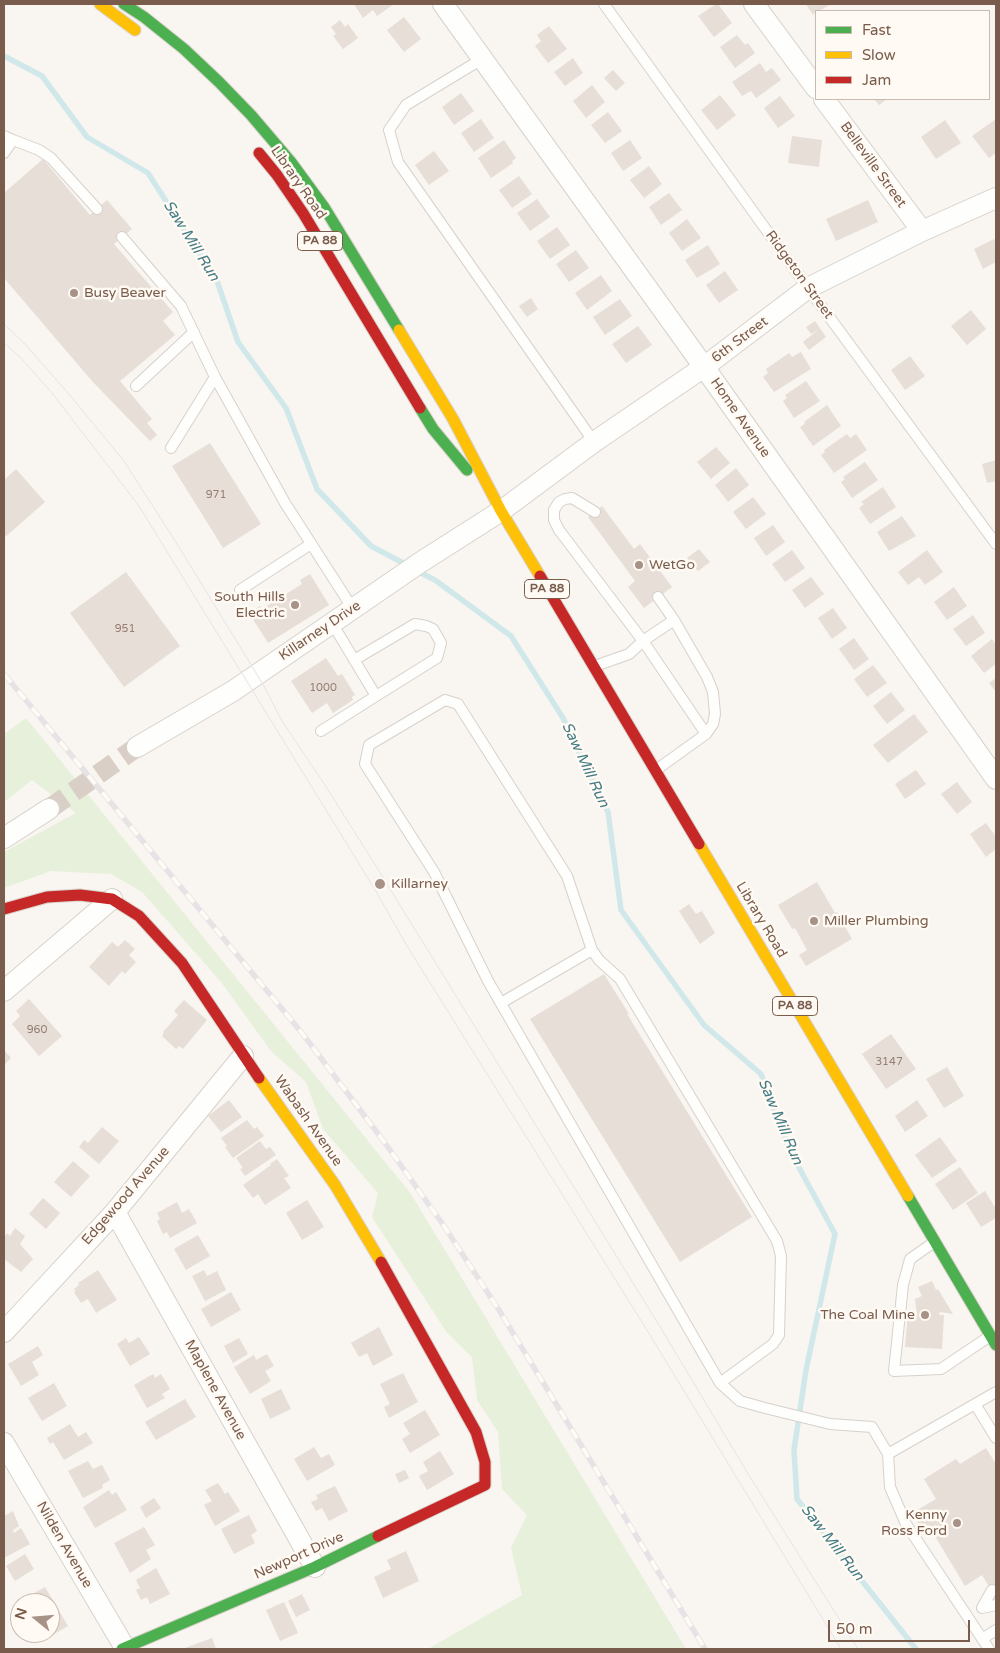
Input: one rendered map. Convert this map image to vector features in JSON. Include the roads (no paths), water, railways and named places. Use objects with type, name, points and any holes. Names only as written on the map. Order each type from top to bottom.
[{"type":"main road","points":[[100,4],[143,37]]},
{"type":"main road","name":"Library Road","points":[[124,4],[144,17],[184,49],[219,82],[279,148],[324,207],[453,419],[501,511],[994,1340]]},
{"type":"main road","name":"Library Road","points":[[249,141],[277,175],[303,213],[433,429],[501,511]]},
{"type":"main road","name":"Wabash Avenue","points":[[4,909],[47,897],[80,895],[112,899],[139,916],[182,963],[243,1056],[335,1185],[394,1284],[476,1432],[485,1462],[485,1485]]},
{"type":"main road","name":"Newport Drive","points":[[123,1649],[315,1567],[485,1485]]},
{"type":"street","name":"Home Avenue","points":[[443,4],[704,367],[996,779]]},
{"type":"street","points":[[754,4],[815,87]]},
{"type":"street","name":"Belleville Street","points":[[825,100],[922,232]]},
{"type":"street","name":"6th Street","points":[[501,511],[594,442],[704,367],[808,288],[996,198]]},
{"type":"street","name":"Killarney Drive","points":[[137,747],[233,691],[421,562],[501,511]]},
{"type":"street","points":[[4,838],[49,809]]},
{"type":"street","points":[[4,991],[112,899]]},
{"type":"street","name":"Edgewood Avenue","points":[[4,1332],[115,1212],[243,1056]]},
{"type":"street","name":"Maplene Avenue","points":[[115,1212],[315,1567]]},
{"type":"street","name":"Nilden Avenue","points":[[4,1443],[123,1649]]},
{"type":"lane","name":"Ridgeton Street","points":[[604,4],[808,288],[996,544]]},
{"type":"lane","points":[[482,59],[406,105],[389,130],[398,162],[594,442]]},
{"type":"lane","points":[[4,154],[9,138],[39,150],[52,158],[98,209]]},
{"type":"lane","points":[[122,237],[181,306],[215,377],[284,503],[353,609]]},
{"type":"lane","points":[[136,386],[194,332]]},
{"type":"lane","points":[[171,448],[215,377]]},
{"type":"lane","points":[[595,512],[572,498],[565,498],[559,502],[554,510],[554,520],[578,557],[643,641],[706,734]]},
{"type":"lane","points":[[240,590],[311,544]]},
{"type":"lane","points":[[655,770],[706,734],[713,724],[715,714],[713,692],[708,677],[658,597]]},
{"type":"lane","points":[[594,666],[629,654],[643,641],[674,620]]},
{"type":"lane","points":[[332,623],[376,696]]},
{"type":"lane","points":[[321,731],[437,658],[441,643],[433,629],[415,624],[354,660]]},
{"type":"lane","points":[[720,1383],[773,1344],[779,1335],[781,1256],[777,1241],[620,979],[599,960],[592,950],[567,876],[458,704],[445,700],[369,744],[365,764],[434,872],[488,981],[720,1383],[740,1400],[765,1408],[830,1424],[872,1427],[888,1454],[890,1488],[906,1524],[989,1649]]},
{"type":"lane","points":[[501,1003],[592,950]]},
{"type":"lane","points":[[935,1242],[910,1259],[902,1285],[894,1371],[941,1369],[994,1340]]},
{"type":"lane","points":[[888,1454],[996,1392]]},
{"type":"lane","points":[[975,1404],[996,1438]]},
{"type":"lane","points":[[982,1608],[992,1590]]},
{"type":"lane","points":[[968,1618],[982,1608],[996,1605]]},
{"type":"lane","points":[[982,1639],[996,1630]]},
{"type":"waterway","name":"Saw Mill Run","points":[[4,56],[42,76],[87,137],[148,173],[217,281],[238,342],[286,408],[317,489],[371,546],[407,565]]},
{"type":"waterway","name":"Saw Mill Run","points":[[415,570],[435,580],[511,636],[563,718],[608,812],[621,910],[704,1025],[761,1074],[789,1149],[835,1234],[806,1370],[794,1450],[797,1499],[916,1649]]},
{"type":"tunnel","points":[[49,809],[137,747]]},
{"type":"tram line","points":[[4,324],[25,344],[68,393],[124,461],[264,686],[282,721],[374,863],[659,1325],[750,1477],[858,1649]]},
{"type":"tram line","points":[[4,343],[21,358],[52,393],[139,506],[374,888],[407,946],[650,1335],[841,1649]]},
{"type":"railway","points":[[4,674],[302,1033],[385,1143],[444,1226],[499,1310],[705,1649]]},
{"type":"place","name":"Busy Beaver","points":[[74,293]]},
{"type":"place","name":"WetGo","points":[[639,565]]},
{"type":"place","name":"South Hills Electric","points":[[295,605]]},
{"type":"place","name":"Killarney","points":[[380,884]]},
{"type":"place","name":"Miller Plumbing","points":[[814,921]]},
{"type":"place","name":"The Coal Mine","points":[[925,1315]]},
{"type":"place","name":"Kenny Ross Ford","points":[[957,1523]]}]
